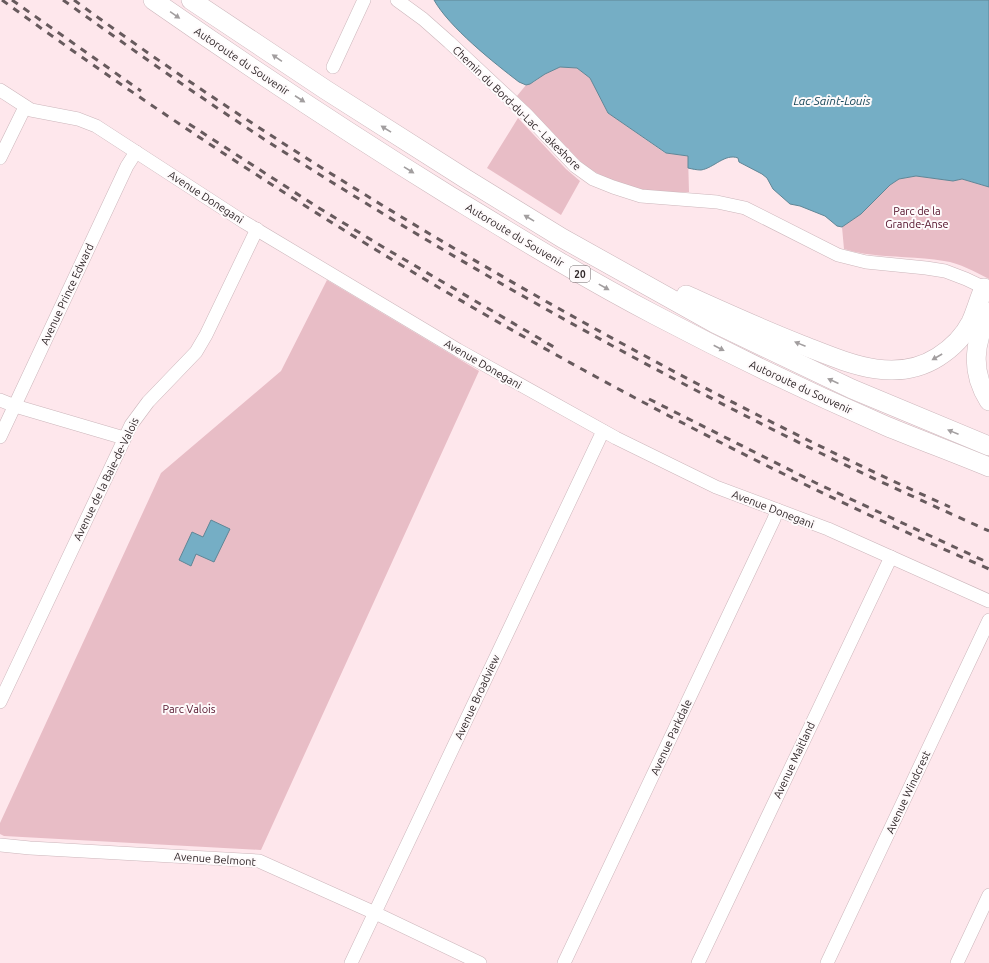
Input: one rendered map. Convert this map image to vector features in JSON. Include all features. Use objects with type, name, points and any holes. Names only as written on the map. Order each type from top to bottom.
[{"type":"highway","name":"Autoroute du Souvenir","points":[[153,0],[252,68],[367,143],[537,249],[615,294],[703,340],[822,397],[886,426],[989,467]]},
{"type":"highway","name":"Autoroute du Souvenir","points":[[191,0],[366,116],[562,238],[716,324],[763,348],[880,401],[989,446]]},
{"type":"highway","points":[[562,238],[770,332],[827,355],[876,370],[896,371],[915,367],[935,359],[944,353],[959,339],[968,327],[986,289]]},
{"type":"highway","points":[[989,312],[979,334],[976,361],[979,380],[989,401]]},
{"type":"street","points":[[333,67],[364,0]]},
{"type":"street","name":"Chemin du Bord-du-Lac - Lakeshore","points":[[397,0],[444,38],[526,114],[575,166],[593,179],[641,196],[717,202],[745,208],[829,251],[843,256],[866,262],[926,268],[945,272],[966,278],[986,289]]},
{"type":"street","name":"Avenue Donegani","points":[[0,90],[25,107],[39,112],[86,121],[96,126],[257,229],[470,357],[603,430],[704,481],[749,500],[828,529],[989,601]]},
{"type":"street","points":[[0,158],[25,107]]},
{"type":"street","name":"Avenue Prince Edward","points":[[0,437],[127,166],[136,152]]},
{"type":"street","name":"Avenue de la Baie-de-Valois","points":[[0,702],[130,425],[148,402],[196,352],[206,335],[257,229]]},
{"type":"street","points":[[0,400],[15,406],[124,438]]},
{"type":"street","name":"Avenue Broadview","points":[[351,963],[603,430]]},
{"type":"street","name":"Avenue Parkdale","points":[[564,963],[772,524],[777,510]]},
{"type":"street","name":"Avenue Maitland","points":[[698,963],[890,557]]},
{"type":"street","name":"Avenue Windcrest","points":[[827,963],[989,620]]},
{"type":"street","name":"Avenue Belmont","points":[[0,845],[259,861],[375,913],[480,963]]},
{"type":"street","points":[[957,963],[989,895]]},
{"type":"green space","points":[[560,67],[577,68],[590,78],[608,113],[665,153],[688,156],[689,192],[660,192],[633,188],[604,177],[580,161],[517,96],[526,85]]},
{"type":"green space","points":[[518,118],[566,169],[580,181],[561,215],[487,168]]},
{"type":"green space","name":"Parc de la Grande-Anse","points":[[916,176],[953,181],[962,179],[989,187],[989,279],[967,268],[950,262],[931,259],[881,256],[844,249],[842,227],[861,214],[890,185],[899,179]]},
{"type":"green space","name":"Parc Valois","points":[[327,280],[479,371],[261,850],[4,836],[0,834],[0,823],[161,473],[281,371]]},
{"type":"water","name":"Lac Saint-Louis","points":[[434,0],[989,0],[989,187],[962,179],[953,181],[916,176],[899,179],[890,185],[861,214],[842,227],[837,226],[825,216],[800,206],[790,204],[773,189],[767,178],[739,162],[738,158],[729,157],[701,170],[688,168],[688,156],[666,153],[608,113],[590,78],[577,68],[560,67],[545,74],[530,84],[526,85],[519,82],[485,55],[461,33],[450,22]]},
{"type":"water","points":[[211,520],[230,529],[214,562],[196,554],[191,566],[179,560],[192,532],[203,537]]},
{"type":"railway","points":[[2,0],[118,83],[237,162],[357,238],[480,312],[604,381],[730,447],[859,510],[989,569]]},
{"type":"railway","points":[[12,0],[141,91]]},
{"type":"railway","points":[[63,0],[173,78],[256,134],[347,192],[475,269],[605,342],[737,412],[850,467],[989,531]]},
{"type":"railway","points":[[74,0],[129,40],[242,116],[357,190],[474,260],[584,323],[791,432],[950,507]]},
{"type":"railway","points":[[189,124],[319,208],[559,350]]},
{"type":"railway","points":[[649,399],[816,483],[989,563]]}]
